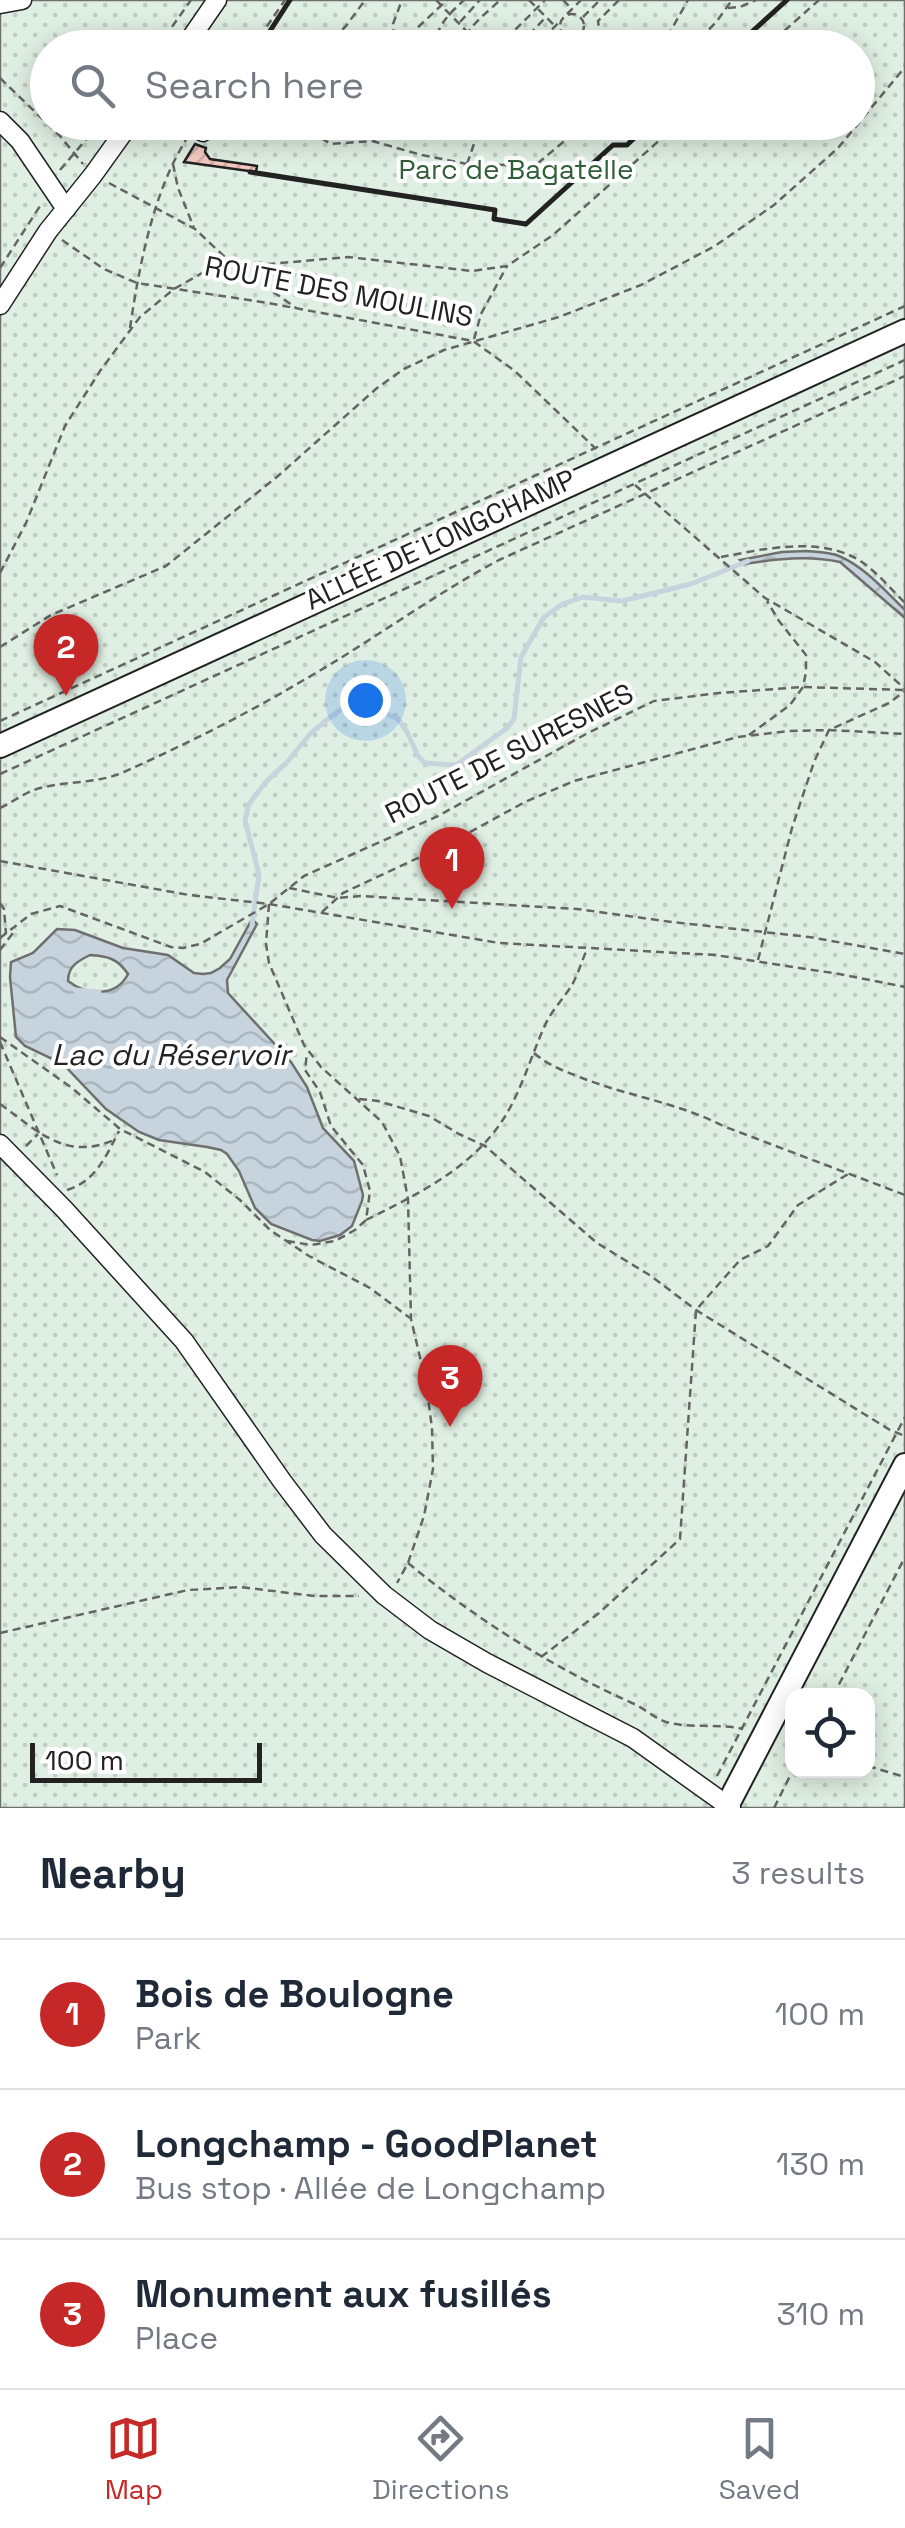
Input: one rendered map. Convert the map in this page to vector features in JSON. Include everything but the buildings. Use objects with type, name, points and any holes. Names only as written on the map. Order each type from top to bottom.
[{"type":"main road","name":"ALLÉE DE LONGCHAMP","points":[[0,746],[905,332]]},
{"type":"main road","points":[[723,1803],[753,1732],[905,1465]]},
{"type":"street","points":[[0,4],[22,0]]},
{"type":"street","points":[[196,30],[217,0]]},
{"type":"street","points":[[0,121],[20,141],[66,209]]},
{"type":"street","points":[[0,305],[48,231],[118,140]]},
{"type":"street","points":[[0,1144],[57,1195],[184,1341],[323,1536],[384,1595],[430,1630],[486,1663],[634,1738],[723,1803]]},
{"type":"path","points":[[170,30],[191,0]]},
{"type":"path","points":[[264,30],[285,0]]},
{"type":"path","points":[[341,30],[365,0]]},
{"type":"path","points":[[394,30],[402,0]]},
{"type":"path","points":[[436,0],[465,30]]},
{"type":"path","points":[[416,30],[447,0]]},
{"type":"path","points":[[439,30],[464,0]]},
{"type":"path","points":[[458,22],[482,0],[491,8]]},
{"type":"path","points":[[469,30],[500,0]]},
{"type":"path","points":[[529,0],[556,26]]},
{"type":"path","points":[[514,30],[545,0]]},
{"type":"path","points":[[563,0],[572,9]]},
{"type":"path","points":[[551,30],[581,0]]},
{"type":"path","points":[[582,18],[600,0]]},
{"type":"path","points":[[671,30],[688,0]]},
{"type":"path","points":[[707,30],[732,0]]},
{"type":"path","points":[[726,8],[756,0]]},
{"type":"path","points":[[785,30],[819,0]]},
{"type":"path","points":[[598,30],[598,20],[616,1]]},
{"type":"path","points":[[564,16],[576,14],[582,18],[584,30]]},
{"type":"path","points":[[562,30],[564,16]]},
{"type":"path","points":[[534,30],[546,17]]},
{"type":"path","points":[[875,103],[905,67]]},
{"type":"path","points":[[0,78],[30,107]]},
{"type":"path","points":[[63,140],[94,175],[194,229],[227,259],[298,310]]},
{"type":"path","points":[[129,331],[157,207],[172,161],[186,140]]},
{"type":"path","points":[[325,140],[332,144],[372,141],[466,164],[537,164],[566,140]]},
{"type":"path","points":[[466,164],[475,140]]},
{"type":"path","points":[[0,573],[26,523],[66,426],[140,317],[174,289],[227,259],[270,264],[348,257],[472,271],[507,266],[553,235],[660,140]]},
{"type":"path","points":[[0,646],[51,615],[166,566],[404,369],[444,350],[559,317],[641,285],[715,246],[774,205],[845,140]]},
{"type":"path","points":[[172,161],[194,229]]},
{"type":"path","name":"ROUTE DES MOULINS","points":[[48,231],[104,269],[137,283],[474,341],[515,371],[596,448]]},
{"type":"path","points":[[474,341],[481,314],[507,266]]},
{"type":"path","points":[[0,721],[905,306]]},
{"type":"path","name":"ALLÉE DE LONGCHAMP","points":[[0,774],[905,360]]},
{"type":"path","points":[[0,808],[31,791],[90,783],[121,774],[301,682],[498,560],[905,376]]},
{"type":"path","points":[[634,484],[766,598],[875,662],[905,690],[889,703],[830,730],[814,762],[792,828],[758,962]]},
{"type":"path","points":[[720,558],[764,549],[825,546],[859,560],[905,603]]},
{"type":"path","points":[[748,736],[790,705],[803,687],[806,655],[766,598]]},
{"type":"path","name":"ROUTE DE SURESNES","points":[[20,924],[32,914],[60,906],[171,947],[200,944],[268,904],[304,876],[438,816],[654,701],[803,687],[905,690]]},
{"type":"path","points":[[321,914],[338,898],[378,875],[574,781],[748,736],[830,730],[905,734]]},
{"type":"path","points":[[0,861],[500,943],[715,955],[905,987]]},
{"type":"path","points":[[288,888],[338,898],[576,908],[905,954]]},
{"type":"path","points":[[0,903],[6,936]]},
{"type":"path","points":[[0,1633],[188,1590],[240,1587],[314,1596],[384,1595],[400,1581],[408,1563],[424,1516],[432,1469],[432,1428],[411,1319],[408,1198],[400,1156],[382,1122],[321,1068],[308,1051],[269,963],[268,904]]},
{"type":"path","points":[[0,938],[20,924]]},
{"type":"path","points":[[0,950],[20,924]]},
{"type":"path","points":[[0,930],[6,936]]},
{"type":"path","points":[[286,1240],[311,1245],[335,1241],[458,1168],[484,1146],[512,1105],[546,1024],[572,984],[588,946]]},
{"type":"path","points":[[0,1040],[51,1159],[57,1195],[88,1180],[120,1129]]},
{"type":"path","points":[[0,1040],[72,1088],[120,1129],[205,1172],[270,1230],[370,1288],[411,1319]]},
{"type":"path","points":[[308,1051],[305,1070],[320,1092],[330,1126],[363,1165],[370,1192],[366,1220]]},
{"type":"path","points":[[534,1053],[546,1064],[610,1089],[700,1114],[722,1126],[905,1195]]},
{"type":"path","points":[[357,1098],[429,1116],[484,1146],[596,1243],[696,1310],[905,1436]]},
{"type":"path","points":[[0,1104],[58,1144],[80,1149],[114,1140]]},
{"type":"path","points":[[15,1158],[39,1133]]},
{"type":"path","points":[[541,1657],[599,1613],[680,1539],[696,1310],[740,1260],[768,1246],[798,1206],[848,1174]]},
{"type":"path","points":[[723,1803],[753,1732],[905,1417]]},
{"type":"path","points":[[837,1688],[905,1557]]},
{"type":"path","points":[[408,1563],[446,1594],[541,1657],[661,1721],[753,1732]]},
{"type":"path","points":[[875,1768],[905,1777]]},
{"type":"path","points":[[774,1808],[789,1778]]},
{"type":"green space","name":"Parc de Bagatelle","points":[[0,0],[905,0],[905,1808],[0,1808]]},
{"type":"water","points":[[806,551],[835,555],[857,566],[905,610],[905,618],[840,562],[804,558],[744,564],[740,560]]},
{"type":"water","name":"Lac du Réservoir","points":[[252,919],[257,924],[227,980],[228,993],[291,1062],[307,1087],[323,1128],[354,1161],[362,1201],[352,1226],[340,1235],[312,1240],[271,1224],[255,1208],[227,1154],[139,1132],[106,1109],[63,1064],[25,1046],[16,1037],[11,962],[33,953],[57,929],[75,930],[123,948],[168,955],[194,973],[211,973],[230,959]],"holes":[[[90,955],[112,959],[120,965],[128,974],[123,982],[100,992],[68,981],[74,965]]]},
{"type":"waterway","points":[[252,924],[259,875],[245,820],[249,804],[310,734],[329,718],[346,706],[367,706],[398,719],[425,763],[456,765],[514,719],[521,657],[544,617],[583,597],[622,601],[691,584],[748,561]]},
{"type":"waterway","points":[[75,990],[99,992]]},
{"type":"wall","points":[[271,30],[290,0]]},
{"type":"wall","points":[[754,30],[787,0]]},
{"type":"wall","points":[[250,172],[495,210],[494,219],[526,224],[613,145],[627,145],[632,140]]},
{"type":"place","name":"Longchamp - GoodPlanet","points":[[66,696]]},
{"type":"place","name":"Bois de Boulogne","points":[[452,909]]},
{"type":"place","name":"Monument aux fusillés","points":[[450,1427]]}]
